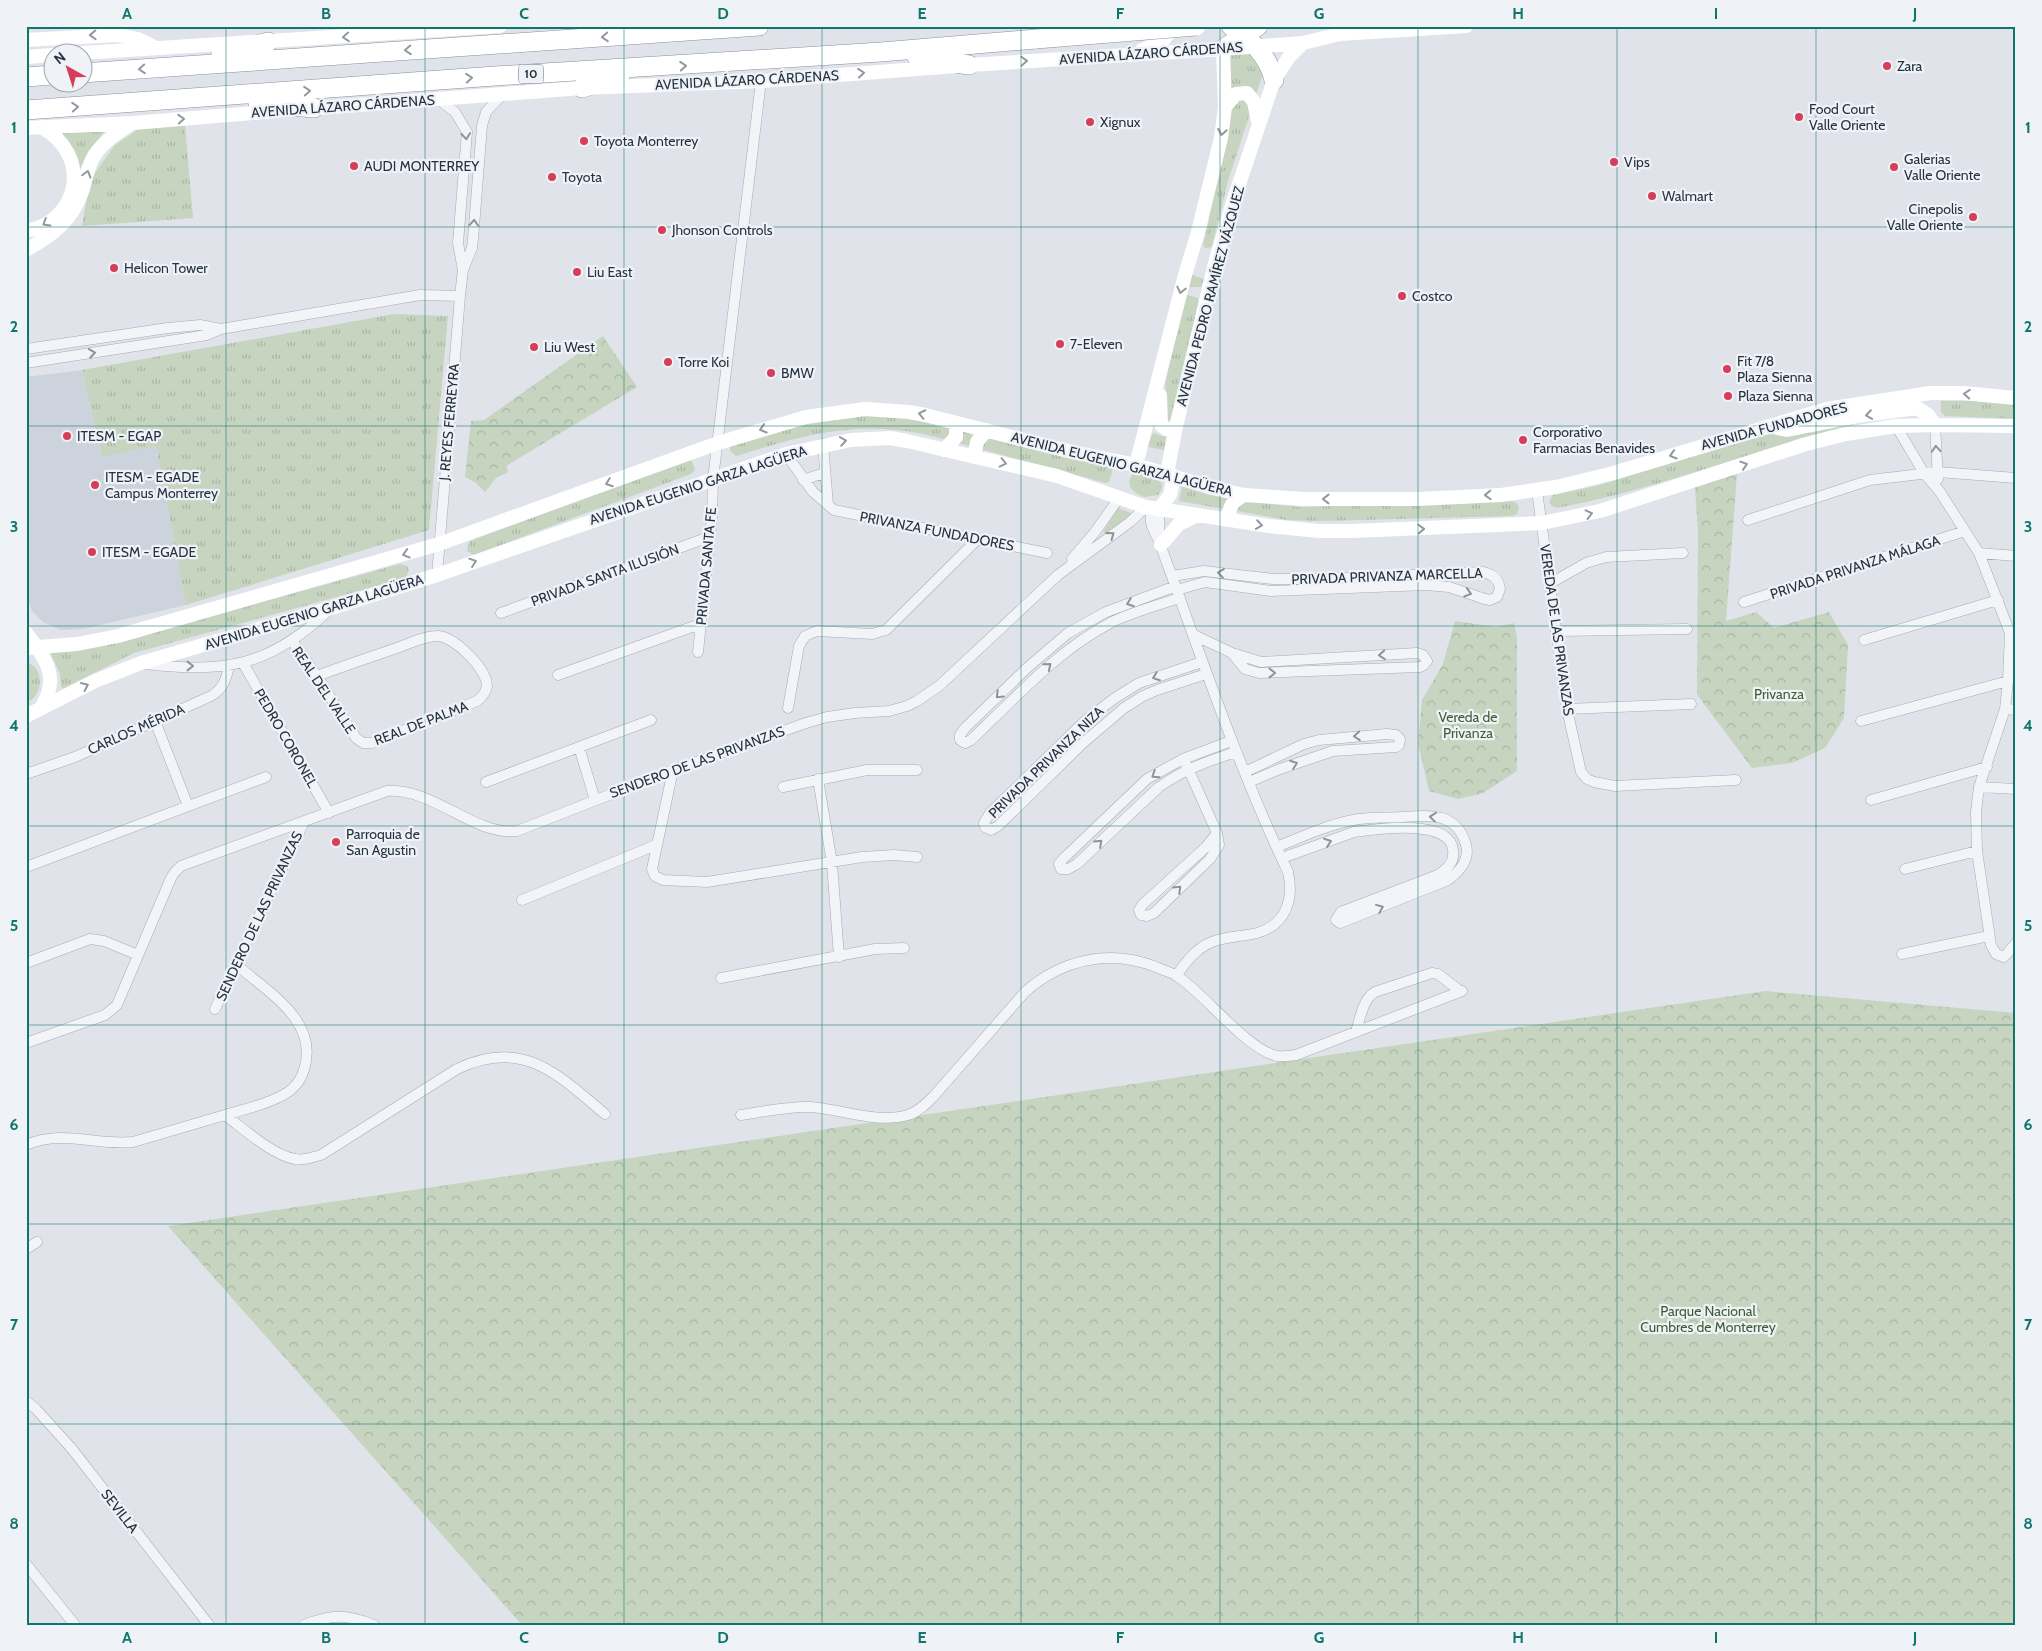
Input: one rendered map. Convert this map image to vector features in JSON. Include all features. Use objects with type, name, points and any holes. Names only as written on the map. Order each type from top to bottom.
[{"type":"highway","points":[[92,72],[759,26]]},
{"type":"highway","name":"AVENIDA LÁZARO CÁRDENAS","points":[[26,110],[495,76],[882,52],[1196,26]]},
{"type":"highway","points":[[1223,49],[1242,31],[1269,62],[1274,80]]},
{"type":"highway","points":[[178,67],[268,42]]},
{"type":"highway","points":[[882,52],[969,64]]},
{"type":"highway","points":[[582,88],[657,67]]},
{"type":"highway","points":[[26,77],[42,76]]},
{"type":"highway","points":[[207,98],[314,108]]},
{"type":"main road","points":[[92,52],[268,42],[440,28],[500,26]]},
{"type":"main road","points":[[1122,56],[1146,49],[1161,42],[1169,34],[1170,26]]},
{"type":"main road","name":"AVENIDA LÁZARO CÁRDENAS","points":[[26,128],[132,123],[582,88],[760,81],[969,64],[1223,49],[1242,31],[1303,43],[1336,30],[1466,26]]},
{"type":"main road","points":[[26,40],[118,35],[138,39],[157,49]]},
{"type":"main road","name":"AVENIDA PEDRO RAMÍREZ VÁZQUEZ","points":[[1152,508],[1170,495],[1170,475],[1175,431],[1216,259],[1258,122],[1274,80],[1289,57],[1303,43]]},
{"type":"main road","name":"AVENIDA PEDRO RAMÍREZ VÁZQUEZ","points":[[1136,465],[1221,138],[1225,107],[1223,49]]},
{"type":"main road","points":[[26,57],[42,56]]},
{"type":"main road","points":[[1225,107],[1236,94],[1247,93],[1254,102],[1258,122]]},
{"type":"main road","points":[[26,250],[44,241],[65,222],[81,196],[94,155],[117,133],[132,123]]},
{"type":"main road","points":[[26,231],[44,225],[54,218],[63,209],[73,187],[72,158],[61,141],[41,127]]},
{"type":"main road","points":[[1198,232],[1200,252],[1206,257],[1216,259]]},
{"type":"main road","points":[[1160,377],[1160,422],[1166,429],[1175,431]]},
{"type":"main road","name":"AVENIDA FUNDADORES","points":[[1537,491],[1610,474],[1827,408],[1930,393],[1963,393],[2016,398]]},
{"type":"main road","points":[[1771,425],[1787,430],[1864,415],[1918,408],[1928,414],[1935,425]]},
{"type":"main road","name":"AVENIDA EUGENIO GARZA LAGÜERA","points":[[32,647],[77,644],[118,636],[439,544],[718,443],[806,417],[865,409],[909,412],[1068,451],[1136,465],[1212,488],[1244,495],[1306,500],[1501,495],[1537,491]]},
{"type":"main road","points":[[944,450],[956,437],[956,423]]},
{"type":"main road","name":"AVENIDA FUNDADORES","points":[[1542,523],[1609,508],[1806,444],[1846,434],[1896,426],[2016,426]]},
{"type":"main road","points":[[974,457],[978,442],[986,430]]},
{"type":"main road","name":"AVENIDA EUGENIO GARZA LAGÜERA","points":[[26,716],[95,681],[142,663],[437,575],[786,454],[823,444],[851,440],[890,438],[1057,476],[1152,508],[1289,528],[1352,531],[1542,523]]},
{"type":"main road","points":[[1230,520],[1228,512],[1231,505],[1244,495]]},
{"type":"main road","points":[[1160,543],[1179,524],[1198,514]]},
{"type":"main road","points":[[26,632],[32,647],[46,662],[52,680],[48,698],[41,708]]},
{"type":"street","name":"PRIVADA SANTA FE","points":[[698,652],[713,479],[760,81]]},
{"type":"street","name":"J. REYES FERREYRA","points":[[437,575],[460,296],[463,270],[472,248],[483,119],[488,109],[502,94]]},
{"type":"street","name":"J. REYES FERREYRA","points":[[438,99],[455,112],[467,132],[458,244],[463,270]]},
{"type":"street","points":[[26,362],[207,336],[221,329],[420,295],[460,296]]},
{"type":"street","points":[[26,349],[168,328],[200,325],[221,329]]},
{"type":"street","points":[[168,328],[169,341]]},
{"type":"street","points":[[145,331],[146,344]]},
{"type":"street","points":[[73,343],[74,356]]},
{"type":"street","points":[[1935,425],[1940,492]]},
{"type":"street","points":[[1896,426],[1924,473],[1940,492],[1979,553],[2013,633],[2005,710],[1979,787],[1976,812],[1977,851],[1993,950],[2000,957],[2004,957],[2016,943]]},
{"type":"street","points":[[823,444],[828,505]]},
{"type":"street","name":"PRIVANZA FUNDADORES","points":[[786,454],[818,498],[848,514],[1047,553]]},
{"type":"street","points":[[1748,520],[1870,480],[1938,472],[2016,478]]},
{"type":"street","points":[[804,480],[824,473]]},
{"type":"street","name":"VEREDA DE LAS PRIVANZAS","points":[[1537,491],[1567,709],[1579,768],[1587,779],[1604,785],[1615,786],[1736,780]]},
{"type":"street","name":"SENDERO DE LAS PRIVANZAS","points":[[1058,576],[1095,532],[1119,498]]},
{"type":"street","points":[[1152,508],[1150,518],[1152,528],[1160,543],[1194,634],[1206,674],[1231,741],[1288,872],[1291,892],[1287,909],[1276,923],[1260,932],[1227,937],[1204,946],[1186,962],[1176,976]]},
{"type":"street","points":[[1152,508],[1160,543]]},
{"type":"street","name":"SENDERO DE LAS PRIVANZAS","points":[[26,1043],[105,1015],[114,1009],[120,1000],[177,869],[303,824],[376,794],[400,790],[414,794],[479,823],[508,832],[530,826],[673,770],[827,717],[855,713],[889,712],[907,706],[939,686],[1058,576],[1130,522],[1152,508]]},
{"type":"street","points":[[1130,522],[1139,520],[1152,528]]},
{"type":"street","name":"PRIVADA PRIVANZA MÁLAGA","points":[[1744,602],[1965,531]]},
{"type":"street","name":"PRIVADA SANTA ILUSIÓN","points":[[501,613],[709,537]]},
{"type":"street","points":[[788,708],[799,646],[805,636],[817,631],[872,634],[886,630],[978,539]]},
{"type":"street","points":[[1551,582],[1586,563],[1606,557],[1683,553]]},
{"type":"street","points":[[1979,553],[2016,556]]},
{"type":"street","name":"PRIVADA PRIVANZA MARCELLA","points":[[1204,571],[1273,579],[1319,579],[1483,572],[1489,573],[1496,579],[1500,590],[1496,597],[1490,600],[1439,586],[1414,585],[1270,591],[1205,582],[1176,587],[1204,571]]},
{"type":"street","points":[[1319,579],[1320,590]]},
{"type":"street","points":[[1176,587],[1114,621],[1067,651],[1034,678],[971,740],[965,743],[961,741],[960,735],[965,728],[1059,640],[1082,624],[1106,612],[1176,587]]},
{"type":"street","points":[[1864,640],[1998,600]]},
{"type":"street","points":[[142,663],[177,666],[229,666],[242,664],[292,641],[330,608]]},
{"type":"street","points":[[558,676],[700,624]]},
{"type":"street","points":[[1556,631],[1687,629]]},
{"type":"street","points":[[1194,634],[1232,653],[1260,662],[1418,653],[1423,654],[1427,661],[1420,667],[1259,673],[1245,669],[1232,653]]},
{"type":"street","name":"REAL DE PALMA","points":[[317,676],[436,636],[444,637],[457,644],[475,662],[485,678],[486,692],[477,701],[372,743],[363,743],[356,738]]},
{"type":"street","points":[[1059,640],[1067,651]]},
{"type":"street","name":"REAL DEL VALLE","points":[[292,641],[317,676],[356,738]]},
{"type":"street","points":[[1333,658],[1333,670]]},
{"type":"street","name":"PRIVADA PRIVANZA NIZA","points":[[1202,662],[1139,683],[1097,712],[990,814],[984,823],[985,827],[991,830],[995,829],[1106,722],[1143,696],[1206,674]]},
{"type":"street","name":"PEDRO CORONEL","points":[[242,664],[330,813]]},
{"type":"street","name":"CARLOS MÉRIDA","points":[[26,774],[75,757],[218,692],[226,679],[229,666]]},
{"type":"street","points":[[1861,721],[2008,681]]},
{"type":"street","points":[[1567,709],[1691,704]]},
{"type":"street","points":[[2005,710],[2016,710]]},
{"type":"street","points":[[1097,712],[1106,722]]},
{"type":"street","points":[[155,720],[188,806]]},
{"type":"street","points":[[486,782],[651,720]]},
{"type":"street","points":[[1244,772],[1289,749],[1319,740],[1387,734],[1396,735],[1400,739],[1396,747],[1344,750],[1321,754],[1249,782]]},
{"type":"street","points":[[1231,741],[1183,759],[1148,779],[1064,858],[1059,864],[1060,869],[1068,870],[1077,864],[1159,787],[1188,769],[1236,752]]},
{"type":"street","points":[[579,747],[595,800]]},
{"type":"street","points":[[1183,759],[1217,833],[1219,845],[1210,859],[1154,913],[1147,916],[1140,915],[1139,910],[1142,905],[1206,847],[1217,833]]},
{"type":"street","points":[[1871,800],[1987,767]]},
{"type":"street","points":[[673,770],[652,870],[655,876],[663,880],[707,882],[878,855],[918,857]]},
{"type":"street","points":[[783,787],[867,770],[917,770]]},
{"type":"street","points":[[1028,776],[1038,786]]},
{"type":"street","points":[[26,867],[266,778]]},
{"type":"street","points":[[818,779],[832,863],[839,957]]},
{"type":"street","points":[[1979,787],[2016,789]]},
{"type":"street","points":[[1110,814],[1119,824]]},
{"type":"street","points":[[1276,846],[1354,820],[1419,816],[1441,817],[1452,823],[1458,830],[1466,848],[1464,862],[1455,875],[1435,886],[1343,923],[1339,923],[1336,920],[1341,912],[1443,872],[1451,864],[1453,849],[1445,836],[1429,830],[1354,832],[1282,858]]},
{"type":"street","points":[[1354,820],[1354,832]]},
{"type":"street","name":"SENDERO DE LAS PRIVANZAS","points":[[215,1009],[303,824]]},
{"type":"street","points":[[522,900],[656,845]]},
{"type":"street","points":[[1453,849],[1466,848]]},
{"type":"street","points":[[1905,869],[1977,851]]},
{"type":"street","points":[[1398,889],[1401,899]]},
{"type":"street","points":[[1902,954],[1990,936]]},
{"type":"street","points":[[26,962],[90,939],[104,941],[138,955]]},
{"type":"street","points":[[721,978],[875,949],[904,948]]},
{"type":"street","points":[[741,1115],[807,1107],[832,1109],[880,1118],[910,1114],[922,1108],[933,1097],[1025,992],[1038,980],[1055,970],[1091,959],[1113,958],[1145,963],[1176,976],[1260,1048],[1278,1056],[1296,1055],[1356,1032],[1461,991],[1438,974],[1432,973],[1375,992],[1366,1001],[1356,1032]]},
{"type":"street","points":[[26,1145],[44,1139],[67,1137],[120,1143],[133,1142],[285,1095],[297,1085],[303,1073],[306,1060],[304,1037],[295,1017],[237,965]]},
{"type":"street","points":[[225,1115],[281,1154],[295,1159],[308,1159],[322,1155],[457,1069],[473,1062],[503,1056],[517,1057],[541,1066],[572,1087],[604,1114]]},
{"type":"street","points":[[26,1249],[37,1242]]},
{"type":"street","name":"SEVILLA","points":[[26,1401],[36,1409],[72,1449],[209,1625]]},
{"type":"street","points":[[26,1564],[75,1625]]},
{"type":"street","points":[[304,1625],[322,1618],[342,1616],[374,1625]]},
{"type":"shaded area","name":"ITESM - EGADE Campus Monterrey","points":[[82,370],[102,457],[156,446],[186,605],[83,629],[61,630],[43,622],[32,611],[26,594],[26,377]]},
{"type":"green space","points":[[1270,52],[1228,181],[1212,247],[1205,248],[1203,245],[1209,220],[1209,196],[1225,54]]},
{"type":"green space","points":[[185,125],[193,218],[82,226],[90,180],[114,146],[138,129]]},
{"type":"green space","points":[[105,131],[88,152],[79,170],[72,150],[61,133]]},
{"type":"green space","points":[[1192,275],[1204,279],[1201,287],[1188,286]]},
{"type":"green space","points":[[1187,295],[1198,298],[1199,301],[1171,421],[1163,419],[1166,380],[1184,299]]},
{"type":"green space","points":[[394,314],[448,316],[429,530],[186,605],[156,446],[102,457],[82,370]]},
{"type":"green space","points":[[603,336],[637,387],[506,466],[508,472],[496,478],[485,492],[476,483],[465,477],[471,421],[484,420]]},
{"type":"green space","points":[[1941,401],[1974,401],[2016,405],[2016,419],[1945,416],[1941,412]]},
{"type":"green space","points":[[839,414],[904,415],[1113,468],[1109,482],[1106,483],[924,434],[899,430],[853,429],[787,441],[736,456],[730,451],[730,445]]},
{"type":"green space","points":[[1875,419],[1835,429],[1637,489],[1557,508],[1549,502],[1553,495],[1596,486],[1764,435]]},
{"type":"green space","points":[[1153,433],[1166,437],[1164,450],[1148,447],[1147,445]]},
{"type":"green space","points":[[686,460],[692,461],[695,470],[691,474],[474,555],[467,551],[469,542],[475,539]]},
{"type":"green space","points":[[1148,471],[1158,478],[1162,487],[1158,495],[1144,497],[1132,490],[1129,484],[1134,472]]},
{"type":"green space","name":"Privanza","points":[[1737,474],[1726,621],[1756,612],[1774,628],[1829,612],[1848,645],[1844,718],[1825,748],[1792,763],[1752,768],[1698,696],[1697,692],[1698,532],[1695,487]]},
{"type":"green space","points":[[1182,486],[1255,502],[1299,507],[1510,501],[1517,503],[1519,508],[1517,514],[1512,516],[1322,521],[1287,520],[1179,501]]},
{"type":"green space","points":[[1118,508],[1133,514],[1105,533],[1103,532]]},
{"type":"green space","points":[[400,564],[408,566],[408,574],[402,579],[134,653],[64,688],[61,687],[60,674],[50,652],[94,648]]},
{"type":"green space","name":"Vereda de Privanza","points":[[1455,621],[1496,627],[1514,623],[1517,637],[1517,771],[1483,793],[1458,799],[1429,791],[1418,743],[1422,700],[1443,664]]},
{"type":"green space","points":[[26,661],[36,669],[40,683],[37,693],[26,703]]},
{"type":"green space","name":"Parque Nacional Cumbres de Monterrey","points":[[1765,991],[2016,1013],[2016,1625],[522,1625],[168,1226]]},
{"type":"place","name":"Zara","points":[[1887,66]]},
{"type":"place","name":"Food Court Valle Oriente","points":[[1799,117]]},
{"type":"place","name":"Xignux","points":[[1090,122]]},
{"type":"place","name":"Toyota Monterrey","points":[[584,141]]},
{"type":"place","name":"Vips","points":[[1614,162]]},
{"type":"place","name":"AUDI MONTERREY","points":[[354,166]]},
{"type":"place","name":"Galerias Valle Oriente","points":[[1894,167]]},
{"type":"place","name":"Toyota","points":[[552,177]]},
{"type":"place","name":"Walmart","points":[[1652,196]]},
{"type":"place","name":"Cinepolis Valle Oriente","points":[[1973,217]]},
{"type":"place","name":"Jhonson Controls","points":[[662,230]]},
{"type":"place","name":"Helicon Tower","points":[[114,268]]},
{"type":"place","name":"Liu East","points":[[577,272]]},
{"type":"place","name":"Costco","points":[[1402,296]]},
{"type":"place","name":"7-Eleven","points":[[1060,344]]},
{"type":"place","name":"Liu West","points":[[534,347]]},
{"type":"place","name":"Torre Koi","points":[[668,362]]},
{"type":"place","name":"Fit 7/8 Plaza Sienna","points":[[1727,369]]},
{"type":"place","name":"BMW","points":[[771,373]]},
{"type":"place","name":"Plaza Sienna","points":[[1728,396]]},
{"type":"place","name":"ITESM - EGAP","points":[[67,436]]},
{"type":"place","name":"Corporativo Farmacias Benavides","points":[[1523,440]]},
{"type":"place","name":"ITESM - EGADE Campus Monterrey","points":[[95,485]]},
{"type":"place","name":"ITESM - EGADE","points":[[92,552]]},
{"type":"place","name":"Parroquia de San Agustin","points":[[336,842]]}]
